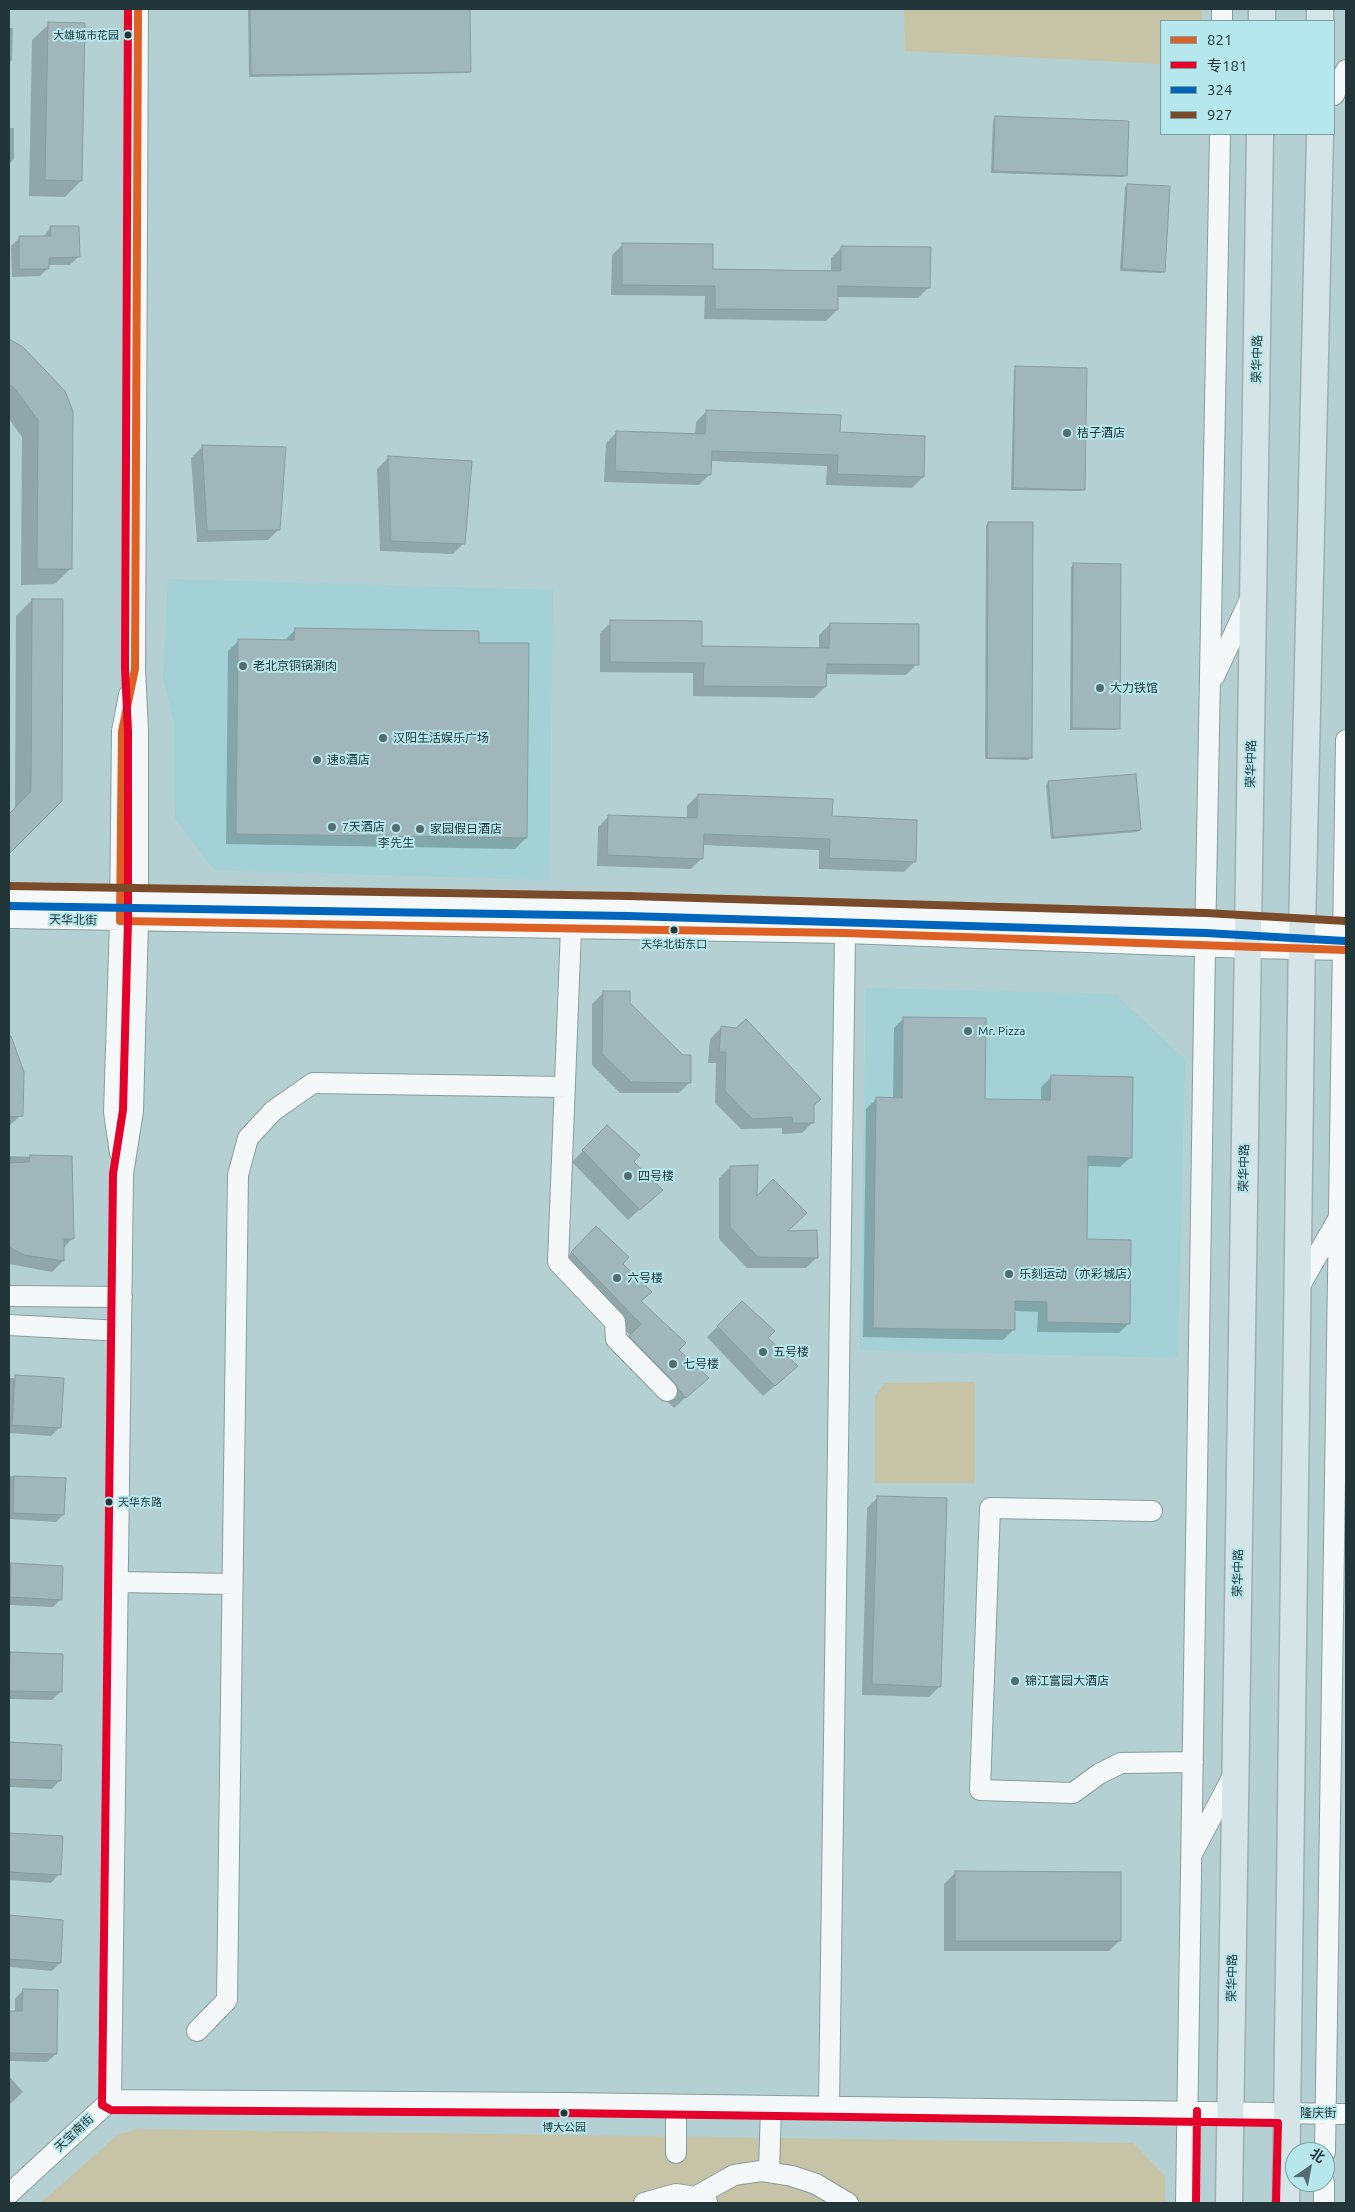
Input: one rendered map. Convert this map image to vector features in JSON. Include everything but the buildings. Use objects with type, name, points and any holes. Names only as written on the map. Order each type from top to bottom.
[{"type":"main road","name":"荣华中路","points":[[1229,2203],[1260,135]]},
{"type":"main road","points":[[1286,2203],[1302,939],[1320,135]]},
{"type":"street","points":[[138,9],[135,669],[122,731],[129,898],[133,1111],[123,1174],[111,2100],[1230,2111]]},
{"type":"street","points":[[1335,94],[1346,70]]},
{"type":"street","points":[[1186,2203],[1205,947],[1220,135]]},
{"type":"street","points":[[1210,686],[1253,593]]},
{"type":"street","points":[[1324,2142],[1339,1598],[1338,1220],[1346,740]]},
{"type":"street","name":"天华北街","points":[[9,896],[608,906],[1206,923],[1248,937]]},
{"type":"street","name":"天华北街","points":[[9,918],[845,933],[1205,947],[1248,937]]},
{"type":"street","points":[[571,928],[558,1262],[615,1322],[616,1339],[667,1391]]},
{"type":"street","points":[[829,2107],[845,933]]},
{"type":"street","points":[[1248,937],[1344,941]]},
{"type":"street","points":[[196,2031],[227,2000],[238,1175],[248,1138],[272,1111],[313,1083],[564,1087]]},
{"type":"street","points":[[1298,1289],[1338,1220]]},
{"type":"street","points":[[9,1296],[122,1297]]},
{"type":"street","points":[[9,1325],[121,1331]]},
{"type":"street","points":[[1152,1511],[990,1508],[980,1790],[1073,1794],[1099,1774],[1121,1763],[1193,1762]]},
{"type":"street","points":[[118,1582],[232,1584]]},
{"type":"street","points":[[1191,1855],[1235,1772]]},
{"type":"street","name":"天宝南街","points":[[9,2194],[111,2100]]},
{"type":"street","points":[[676,2106],[676,2153]]},
{"type":"street","points":[[769,2172],[771,2107]]},
{"type":"street","name":"隆庆街","points":[[1230,2111],[1346,2114]]},
{"type":"street","points":[[644,2203],[689,2195],[734,2175],[769,2172],[792,2176],[816,2184],[848,2203]]},
{"type":"shaded area","points":[[904,9],[1202,9],[1202,20],[1160,20],[1160,64],[905,51]]},
{"type":"shaded area","points":[[168,579],[553,590],[549,880],[214,870],[175,819],[174,723],[163,678]]},
{"type":"shaded area","points":[[866,988],[1115,994],[1185,1059],[1178,1358],[860,1350]]},
{"type":"shaded area","points":[[975,1382],[975,1483],[875,1483],[875,1396],[885,1383]]},
{"type":"shaded area","name":"博大公园","points":[[137,2129],[1133,2143],[1165,2176],[1165,2203],[41,2203],[117,2135]]},
{"type":"transit line","name":"专181","points":[[128,9],[125,669],[128,731],[128,921],[123,1110],[113,1174],[102,2105],[111,2110],[564,2113],[1278,2123],[1276,2203]]},
{"type":"transit line","name":"821","points":[[138,9],[135,669],[122,731],[120,921],[845,933],[1346,950]]},
{"type":"transit line","name":"927","points":[[9,886],[628,896],[1206,913],[1346,921]]},
{"type":"transit line","name":"324","points":[[9,906],[628,916],[1206,933],[1345,941]]},
{"type":"transit line","name":"专181","points":[[1196,2203],[1197,2111]]},
{"type":"place","name":"大雄城市花园","points":[[128,35]]},
{"type":"place","name":"桔子酒店","points":[[1067,433]]},
{"type":"place","name":"老北京铜锅涮肉","points":[[243,666]]},
{"type":"place","name":"大力铁馆","points":[[1100,688]]},
{"type":"place","name":"汉阳生活娱乐广场","points":[[383,738]]},
{"type":"place","name":"速8酒店","points":[[317,760]]},
{"type":"place","name":"7天酒店","points":[[332,827]]},
{"type":"place","name":"李先生","points":[[396,828]]},
{"type":"place","name":"家园假日酒店","points":[[420,829]]},
{"type":"place","name":"天华北街东口","points":[[674,930]]},
{"type":"place","name":"Mr. Pizza","points":[[968,1031]]},
{"type":"place","name":"四号楼","points":[[628,1176]]},
{"type":"place","name":"乐刻运动（亦彩城店）","points":[[1009,1274]]},
{"type":"place","name":"六号楼","points":[[617,1278]]},
{"type":"place","name":"五号楼","points":[[763,1352]]},
{"type":"place","name":"七号楼","points":[[673,1364]]},
{"type":"place","name":"天华东路","points":[[109,1502]]},
{"type":"place","name":"锦江富园大酒店","points":[[1015,1681]]},
{"type":"place","name":"博大公园","points":[[564,2113]]}]
